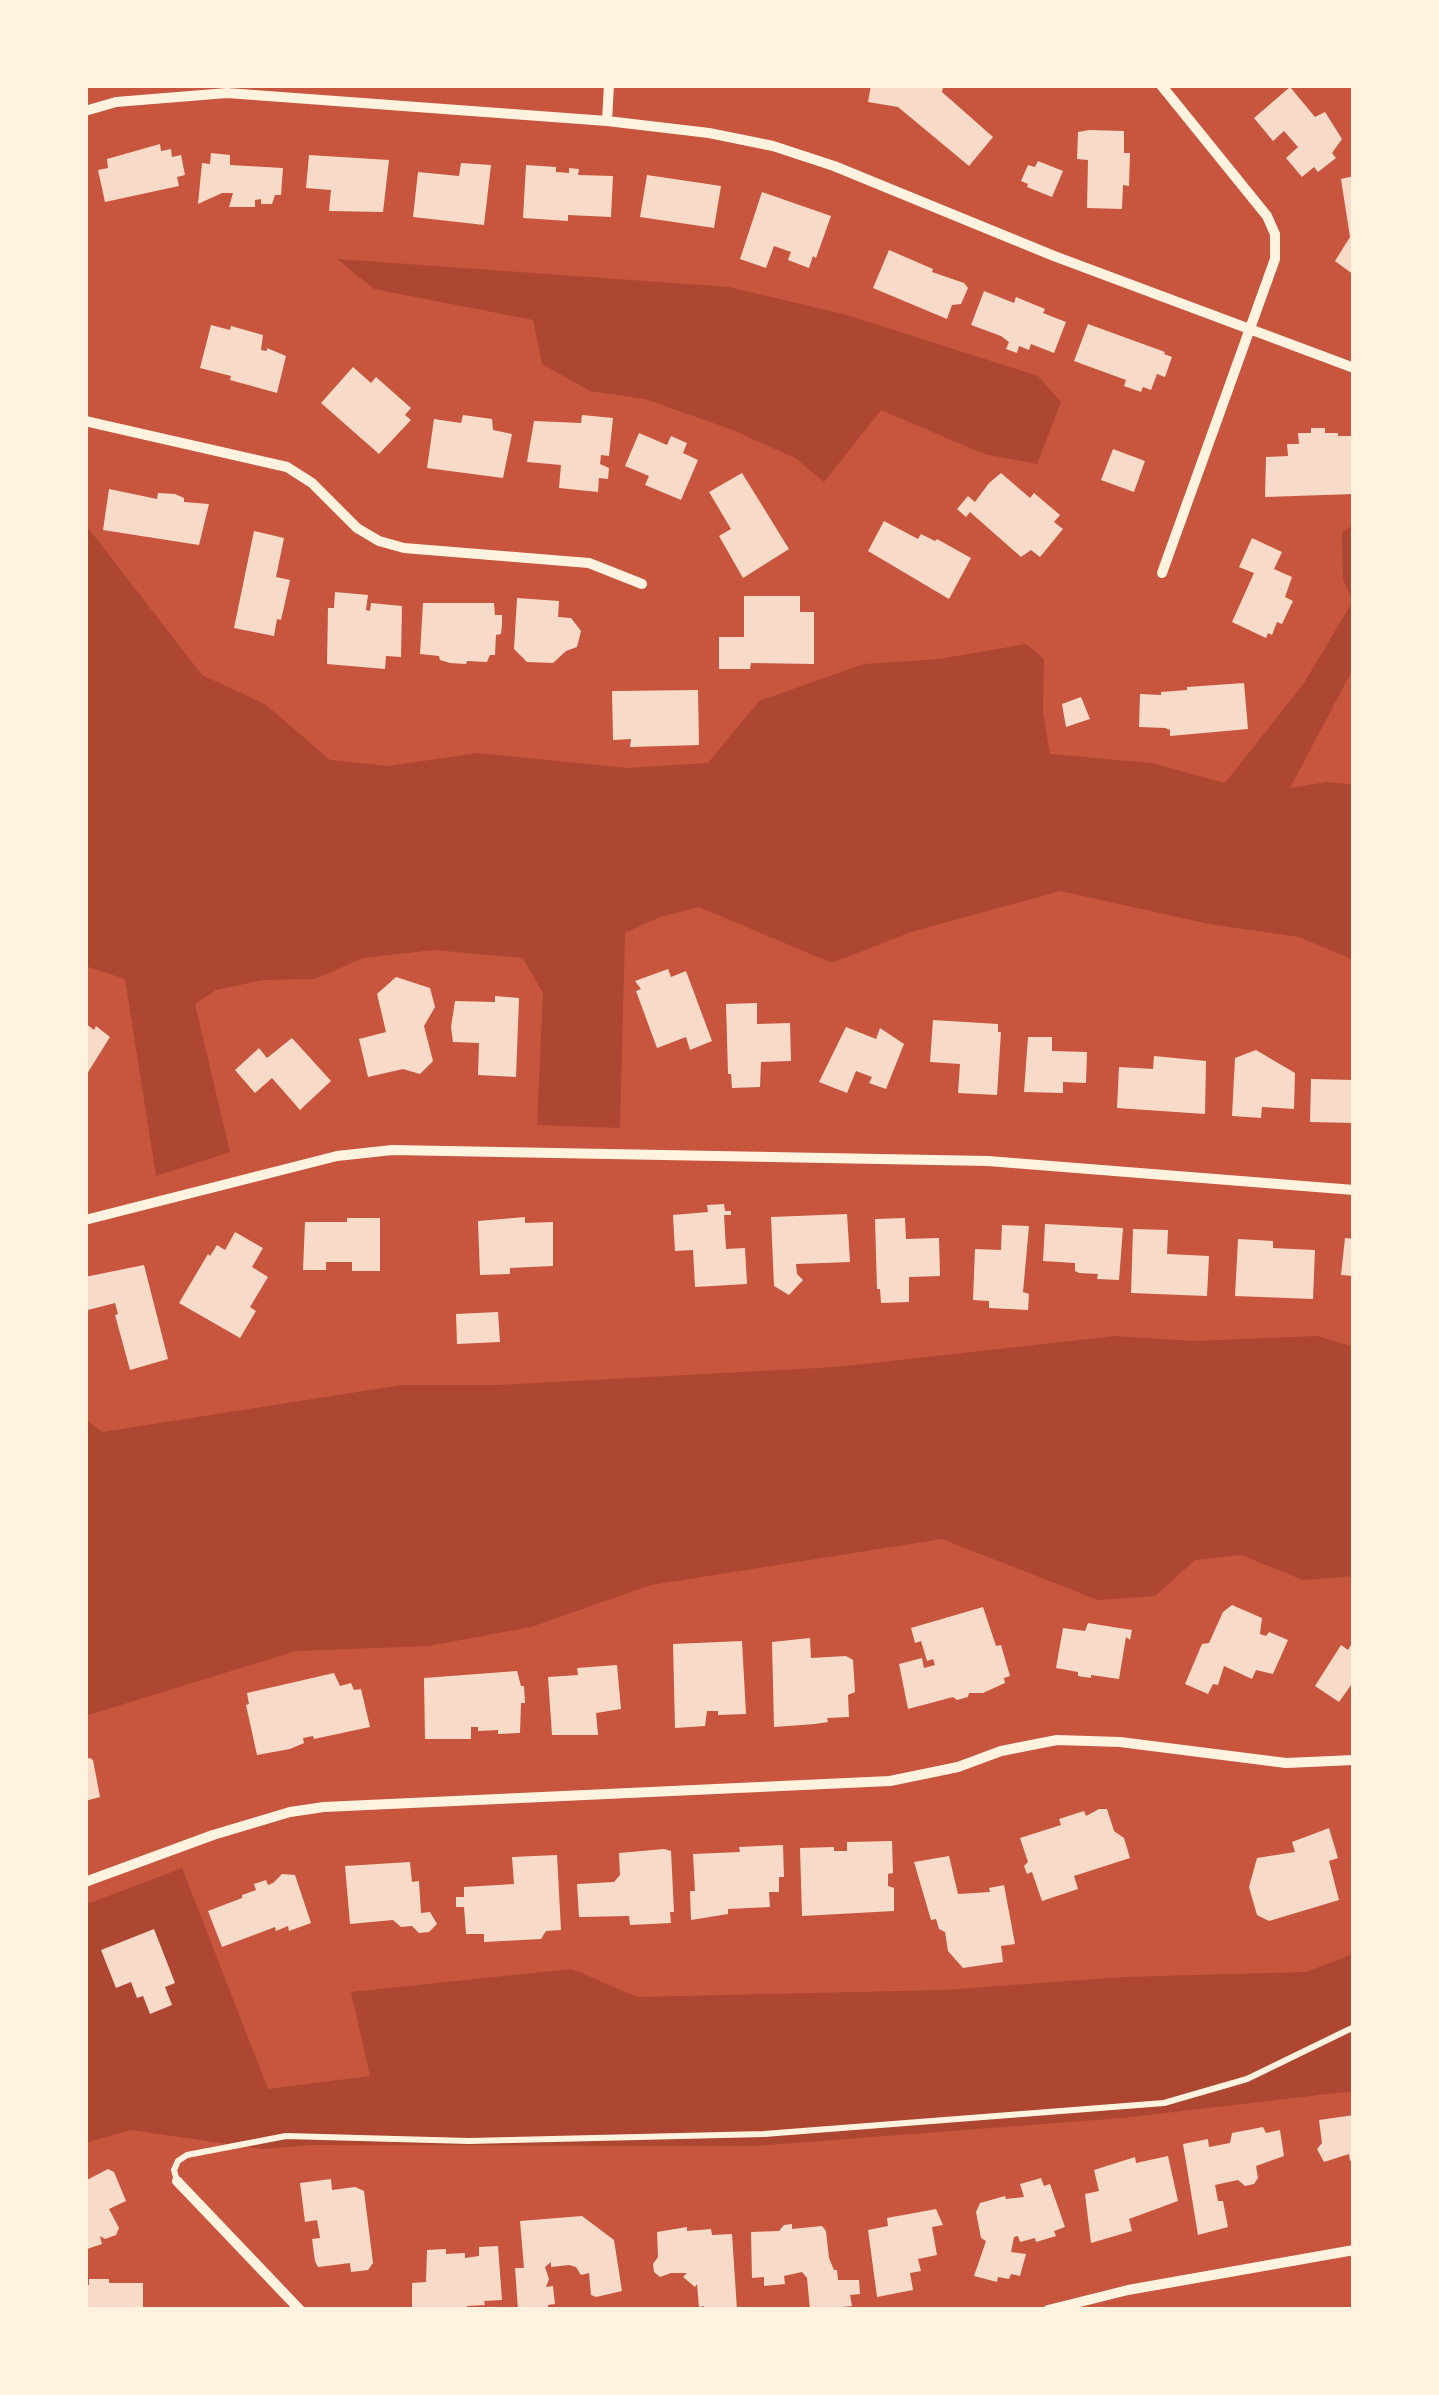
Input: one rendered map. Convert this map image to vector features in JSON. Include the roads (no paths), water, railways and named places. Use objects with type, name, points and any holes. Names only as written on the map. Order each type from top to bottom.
[{"type":"street","points":[[606,121],[609,85]]},
{"type":"street","points":[[1161,85],[1267,216],[1275,234],[1275,259],[1162,573]]},
{"type":"street","points":[[85,110],[116,102],[228,89],[709,133],[772,146],[834,166],[1054,256],[1354,368]]},
{"type":"street","points":[[85,421],[263,459],[287,468],[312,483],[357,528],[404,548],[589,563],[642,584]]},
{"type":"street","points":[[85,1220],[337,1156],[392,1150],[988,1161],[1354,1190]]},
{"type":"street","points":[[85,1882],[212,1834],[290,1812],[324,1808],[890,1782],[1016,1748],[1072,1740],[1286,1762],[1354,1760]]},
{"type":"street","points":[[177,2181],[300,2310]]},
{"type":"street","points":[[1048,2310],[1128,2290],[1354,2250]]},
{"type":"lane","points":[[177,2181],[174,2170],[178,2160],[187,2155],[286,2136],[469,2141],[764,2134],[1164,2103],[1247,2080],[1354,2027]]}]
